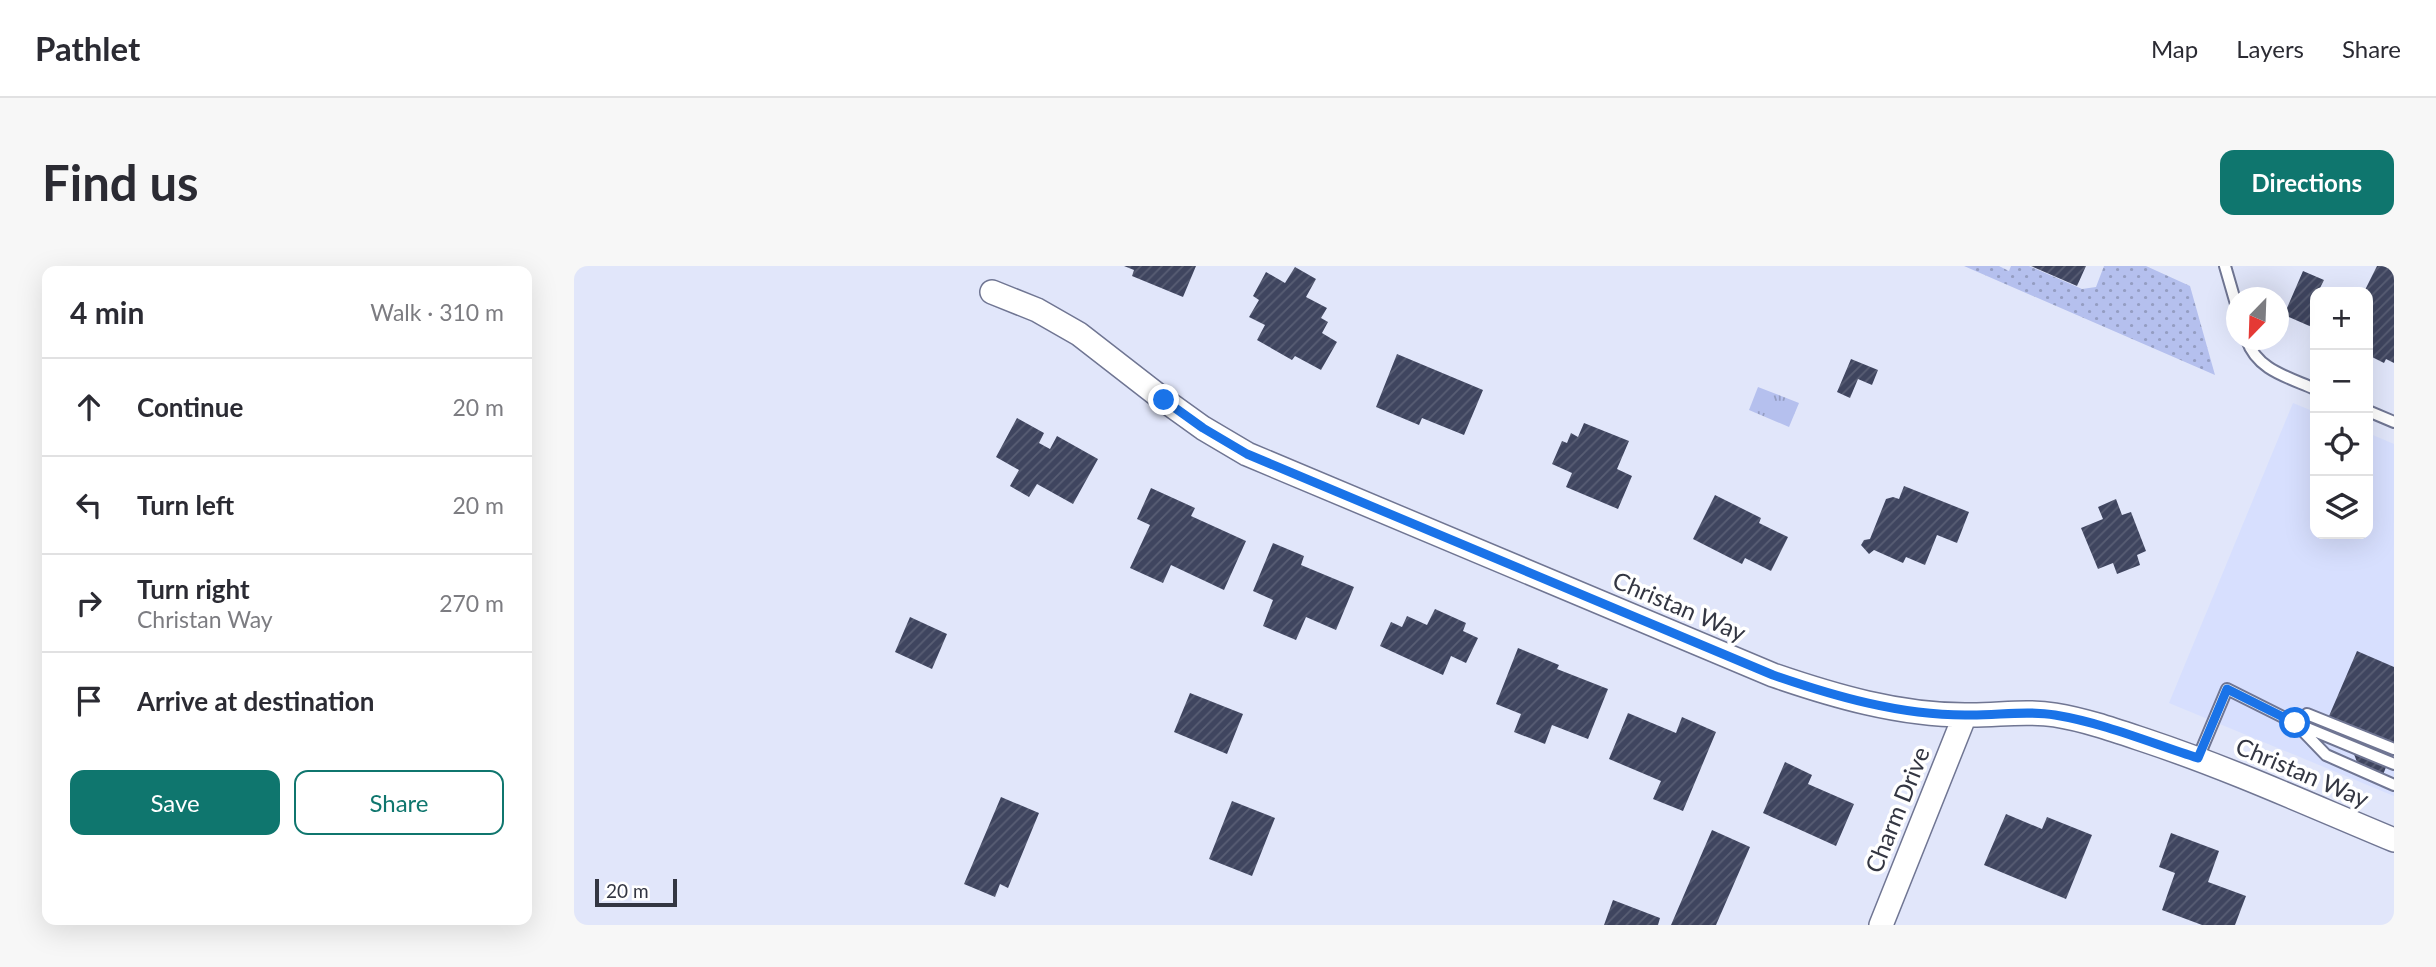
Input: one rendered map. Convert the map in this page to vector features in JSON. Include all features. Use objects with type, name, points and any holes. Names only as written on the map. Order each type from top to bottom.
[{"type":"street","name":"Christan Way","points":[[992,292],[1037,310],[1079,334],[1203,428],[1247,454],[1773,675],[1882,706],[1965,715],[2008,712],[2053,715],[2096,724],[2198,758],[2394,840]]},
{"type":"street","name":"Charm Drive","points":[[1881,925],[1965,715]]},
{"type":"lane","points":[[2225,266],[2231,287]]},
{"type":"lane","points":[[2252,350],[2258,360],[2270,370],[2310,387]]},
{"type":"lane","points":[[2373,413],[2394,422]]},
{"type":"lane","points":[[2198,758],[2227,689],[2295,723],[2394,764]]},
{"type":"lane","points":[[2295,723],[2307,713],[2394,750]]},
{"type":"lane","points":[[2295,723],[2326,755],[2394,785]]},
{"type":"shaded area","points":[[2293,403],[2310,410],[2310,539],[2373,539],[2373,435],[2394,444],[2394,796],[2169,703]]},
{"type":"green space","points":[[1964,266],[1999,266],[2009,271],[2011,266],[2029,266],[2082,289],[2096,287],[2104,266],[2146,266],[2190,286],[2215,375]]},
{"type":"green space","points":[[1758,387],[1799,403],[1789,427],[1749,410]]},
{"type":"building","points":[[1124,266],[1196,266],[1183,297],[1132,276],[1134,270]]},
{"type":"building","points":[[2031,266],[2086,266],[2077,286]]},
{"type":"building","points":[[2377,266],[2394,266],[2394,363],[2386,359],[2384,363],[2373,358],[2373,287],[2366,287]]},
{"type":"building","points":[[1295,267],[1316,279],[1306,297],[1327,308],[1321,318],[1328,322],[1322,333],[1337,342],[1321,370],[1295,356],[1292,360],[1257,340],[1265,325],[1249,317],[1259,300],[1253,296],[1266,272],[1285,283]]},
{"type":"building","points":[[2303,271],[2324,280],[2320,287],[2310,287],[2310,326],[2289,317],[2289,303]]},
{"type":"building","points":[[1397,354],[1483,390],[1464,435],[1422,418],[1419,425],[1376,407]]},
{"type":"building","points":[[1851,359],[1878,370],[1872,385],[1858,379],[1850,398],[1837,392]]},
{"type":"building","points":[[1017,418],[1044,433],[1039,443],[1050,449],[1057,436],[1098,459],[1073,504],[1037,484],[1029,497],[1010,486],[1019,470],[996,457]]},
{"type":"building","points":[[1584,423],[1629,441],[1617,469],[1632,476],[1618,509],[1566,487],[1572,473],[1552,464],[1562,441],[1567,443],[1571,433],[1578,437]]},
{"type":"building","points":[[1904,486],[1969,512],[1957,543],[1937,535],[1925,565],[1906,557],[1903,563],[1874,550],[1869,554],[1861,545],[1864,540],[1870,539],[1886,499],[1899,499]]},
{"type":"building","points":[[1151,488],[1195,508],[1191,516],[1246,541],[1224,590],[1171,565],[1163,583],[1130,568],[1150,525],[1137,519]]},
{"type":"building","points":[[1715,495],[1761,518],[1759,523],[1788,537],[1771,571],[1745,558],[1742,564],[1693,539]]},
{"type":"building","points":[[2116,499],[2122,515],[2131,512],[2146,551],[2137,555],[2140,565],[2117,574],[2113,563],[2098,569],[2081,528],[2103,519],[2098,507]]},
{"type":"building","points":[[1273,543],[1304,556],[1301,565],[1354,587],[1336,630],[1306,617],[1296,640],[1263,626],[1273,600],[1253,591]]},
{"type":"building","points":[[1435,609],[1466,623],[1463,631],[1478,638],[1466,663],[1451,656],[1443,675],[1380,646],[1391,622],[1402,627],[1407,616],[1427,625]]},
{"type":"building","points":[[910,617],[947,634],[932,669],[895,652]]},
{"type":"building","points":[[1518,648],[1559,665],[1557,669],[1608,689],[1588,739],[1552,725],[1545,744],[1514,732],[1521,714],[1496,704]]},
{"type":"building","points":[[2357,651],[2394,667],[2394,748],[2382,777],[2359,767],[2341,721],[2329,716]]},
{"type":"building","points":[[1190,693],[1243,714],[1227,754],[1174,732]]},
{"type":"building","points":[[1628,713],[1676,733],[1682,717],[1716,732],[1683,811],[1653,799],[1661,781],[1609,759]]},
{"type":"building","points":[[1785,762],[1812,775],[1808,784],[1854,804],[1836,846],[1763,813]]},
{"type":"building","points":[[1001,797],[1039,813],[1008,888],[1000,884],[995,897],[964,884]]},
{"type":"building","points":[[1232,801],[1275,818],[1252,876],[1209,859]]},
{"type":"building","points":[[2006,814],[2042,829],[2047,817],[2092,835],[2066,899],[1984,865]]},
{"type":"building","points":[[1712,830],[1750,847],[1716,925],[1671,925]]},
{"type":"building","points":[[2171,833],[2219,851],[2208,882],[2246,896],[2235,925],[2202,925],[2162,910],[2175,873],[2159,867]]},
{"type":"building","points":[[1613,900],[1660,918],[1658,925],[1604,925]]},
{"type":"route","points":[[1164,400],[1203,428],[1247,454],[1773,675],[1847,698],[1894,709],[1965,715],[2008,712],[2053,715],[2096,724],[2198,758],[2227,689],[2295,723]]}]
